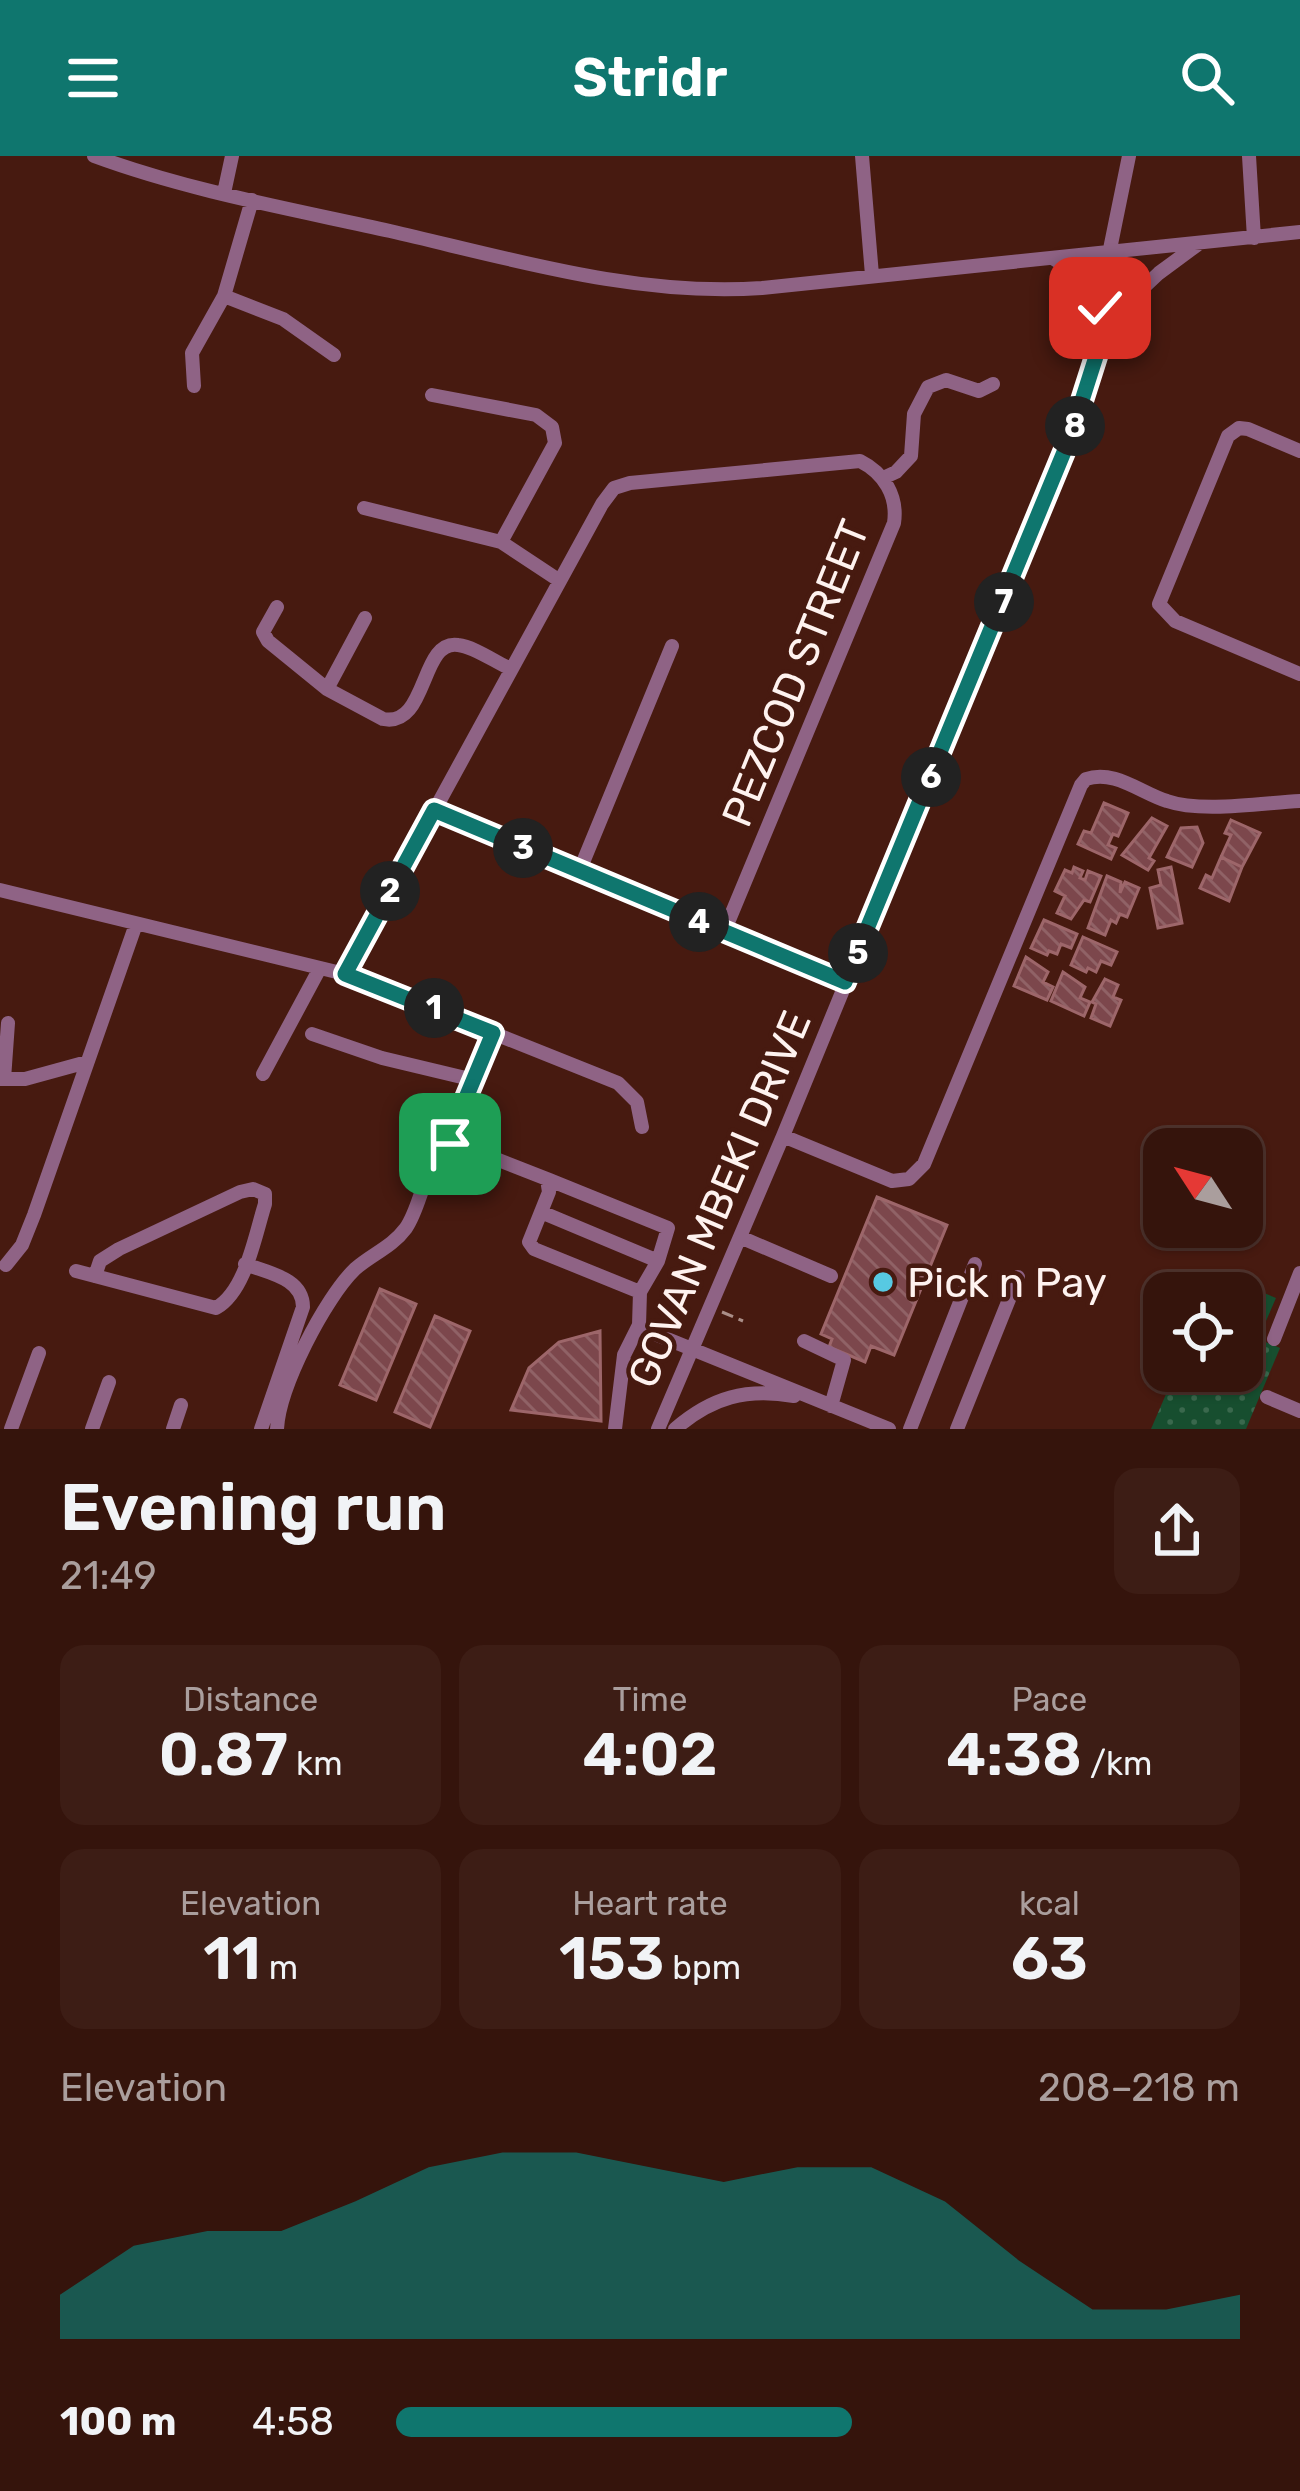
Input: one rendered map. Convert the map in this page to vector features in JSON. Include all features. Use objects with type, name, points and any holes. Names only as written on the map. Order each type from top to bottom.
[{"type":"street","points":[[94,156],[252,200],[665,289],[726,290],[1300,232]]},
{"type":"street","points":[[224,193],[232,156]]},
{"type":"street","points":[[862,156],[872,275]]},
{"type":"street","name":"GOVAN MBEKI DRIVE","points":[[658,1429],[1071,435],[1107,322],[1112,254],[1129,156]]},
{"type":"street","points":[[1249,156],[1254,238]]},
{"type":"street","points":[[194,386],[192,353],[224,296],[252,200]]},
{"type":"street","points":[[1054,259],[1083,278],[1107,322],[1198,244]]},
{"type":"street","points":[[224,296],[284,319],[334,355]]},
{"type":"street","points":[[883,478],[911,456],[914,414],[928,386],[946,380],[979,391],[993,384]]},
{"type":"street","points":[[432,394],[536,415],[552,427],[555,442],[501,542]]},
{"type":"street","points":[[1300,451],[1248,429],[1239,428],[1228,436],[1159,604],[1175,621],[1300,674]]},
{"type":"street","name":"PEZCOD STREET","points":[[345,974],[602,504],[620,485],[846,459],[868,465],[883,478],[894,502],[895,523],[724,932]]},
{"type":"street","points":[[364,508],[501,542],[560,580]]},
{"type":"street","points":[[277,607],[263,632],[268,641],[327,689],[392,721],[405,715],[439,653],[451,644],[511,669]]},
{"type":"street","points":[[327,689],[365,618]]},
{"type":"street","points":[[578,872],[672,646]]},
{"type":"street","points":[[783,1136],[892,1181],[915,1175],[924,1164],[1086,779],[1109,777],[1167,802],[1187,805],[1300,801]]},
{"type":"street","points":[[434,810],[845,982]]},
{"type":"street","points":[[0,890],[345,974],[618,1083],[637,1102],[642,1126]]},
{"type":"street","points":[[6,1265],[22,1245],[34,1215],[136,924]]},
{"type":"street","points":[[263,1074],[320,968]]},
{"type":"street","points":[[8,1023],[2,1079],[25,1079],[87,1062]]},
{"type":"street","points":[[493,1033],[453,1129],[458,1142],[668,1228],[658,1261],[640,1292],[639,1324],[624,1355],[615,1429]]},
{"type":"street","points":[[312,1034],[382,1058],[474,1080]]},
{"type":"street","points":[[278,1429],[283,1402],[329,1305],[349,1275],[404,1230],[439,1155],[458,1142]]},
{"type":"street","points":[[547,1179],[549,1192],[529,1241],[534,1249],[640,1292]]},
{"type":"street","points":[[76,1271],[94,1276],[216,1309],[227,1301],[245,1264],[265,1195],[253,1189],[119,1249],[100,1261],[94,1276]]},
{"type":"street","points":[[542,1212],[658,1261]]},
{"type":"street","points":[[740,1237],[831,1276]]},
{"type":"street","points":[[245,1264],[297,1287],[303,1297],[261,1429]]},
{"type":"street","points":[[910,1429],[975,1264]]},
{"type":"street","points":[[1274,1339],[1300,1273]]},
{"type":"street","points":[[957,1429],[1018,1277]]},
{"type":"street","points":[[639,1324],[670,1343],[692,1347],[889,1429]]},
{"type":"street","points":[[804,1341],[844,1360],[824,1402]]},
{"type":"street","points":[[11,1429],[39,1353]]},
{"type":"street","points":[[92,1429],[109,1382]]},
{"type":"street","points":[[676,1429],[714,1400],[734,1394],[770,1393],[824,1402]]},
{"type":"street","points":[[1267,1397],[1300,1411]]},
{"type":"street","points":[[173,1429],[181,1405]]},
{"type":"path","points":[[710,1306],[742,1321]]},
{"type":"green space","points":[[1263,1293],[1276,1298],[1263,1328]]},
{"type":"green space","points":[[1263,1341],[1280,1348],[1263,1388]]},
{"type":"green space","points":[[1167,1392],[1262,1392],[1246,1429],[1151,1429]]},
{"type":"building","points":[[1104,803],[1128,813],[1118,836],[1113,834],[1108,845],[1116,848],[1111,859],[1078,844],[1084,831],[1091,833]]},
{"type":"building","points":[[1152,818],[1167,826],[1149,858],[1154,861],[1148,870],[1122,855]]},
{"type":"building","points":[[1231,820],[1260,833],[1242,867],[1221,857],[1231,835],[1225,833]]},
{"type":"building","points":[[1197,827],[1203,843],[1192,867],[1167,857],[1181,828]]},
{"type":"building","points":[[1221,857],[1242,867],[1229,901],[1200,888],[1206,875],[1212,878]]},
{"type":"building","points":[[1074,867],[1083,871],[1080,878],[1085,880],[1088,871],[1101,876],[1090,902],[1084,900],[1071,919],[1057,913],[1065,896],[1055,891],[1065,870],[1072,873]]},
{"type":"building","points":[[1171,867],[1182,923],[1158,928],[1150,888],[1161,885],[1158,870]]},
{"type":"building","points":[[1107,876],[1121,882],[1120,893],[1125,882],[1139,888],[1127,917],[1120,914],[1116,923],[1111,920],[1105,935],[1088,928]]},
{"type":"building","points":[[1044,920],[1077,934],[1071,948],[1061,944],[1057,954],[1049,951],[1047,955],[1031,948]]},
{"type":"building","points":[[1083,937],[1117,952],[1111,965],[1101,961],[1096,972],[1088,968],[1086,972],[1071,965]]},
{"type":"building","points":[[1026,957],[1048,972],[1043,982],[1053,987],[1047,1000],[1014,986]]},
{"type":"building","points":[[1063,972],[1085,987],[1080,998],[1090,1002],[1084,1016],[1051,1001]]},
{"type":"building","points":[[1105,979],[1118,985],[1113,997],[1121,1000],[1110,1026],[1091,1018],[1096,1004],[1092,1002]]},
{"type":"building","name":"Pick n Pay","points":[[877,1197],[947,1225],[894,1355],[871,1346],[865,1362],[829,1347],[832,1339],[821,1334]]},
{"type":"building","points":[[380,1289],[416,1304],[376,1400],[340,1385]]},
{"type":"building","points":[[435,1316],[470,1331],[430,1427],[395,1412]]},
{"type":"building","points":[[600,1331],[601,1421],[511,1410],[529,1368],[559,1342]]},
{"type":"place","name":"Pick n Pay","points":[[883,1282]]},
{"type":"route","points":[[450,1144],[458,1142],[453,1129],[493,1033],[345,974],[434,810],[845,982],[1071,435],[1107,322],[1100,308]]}]
